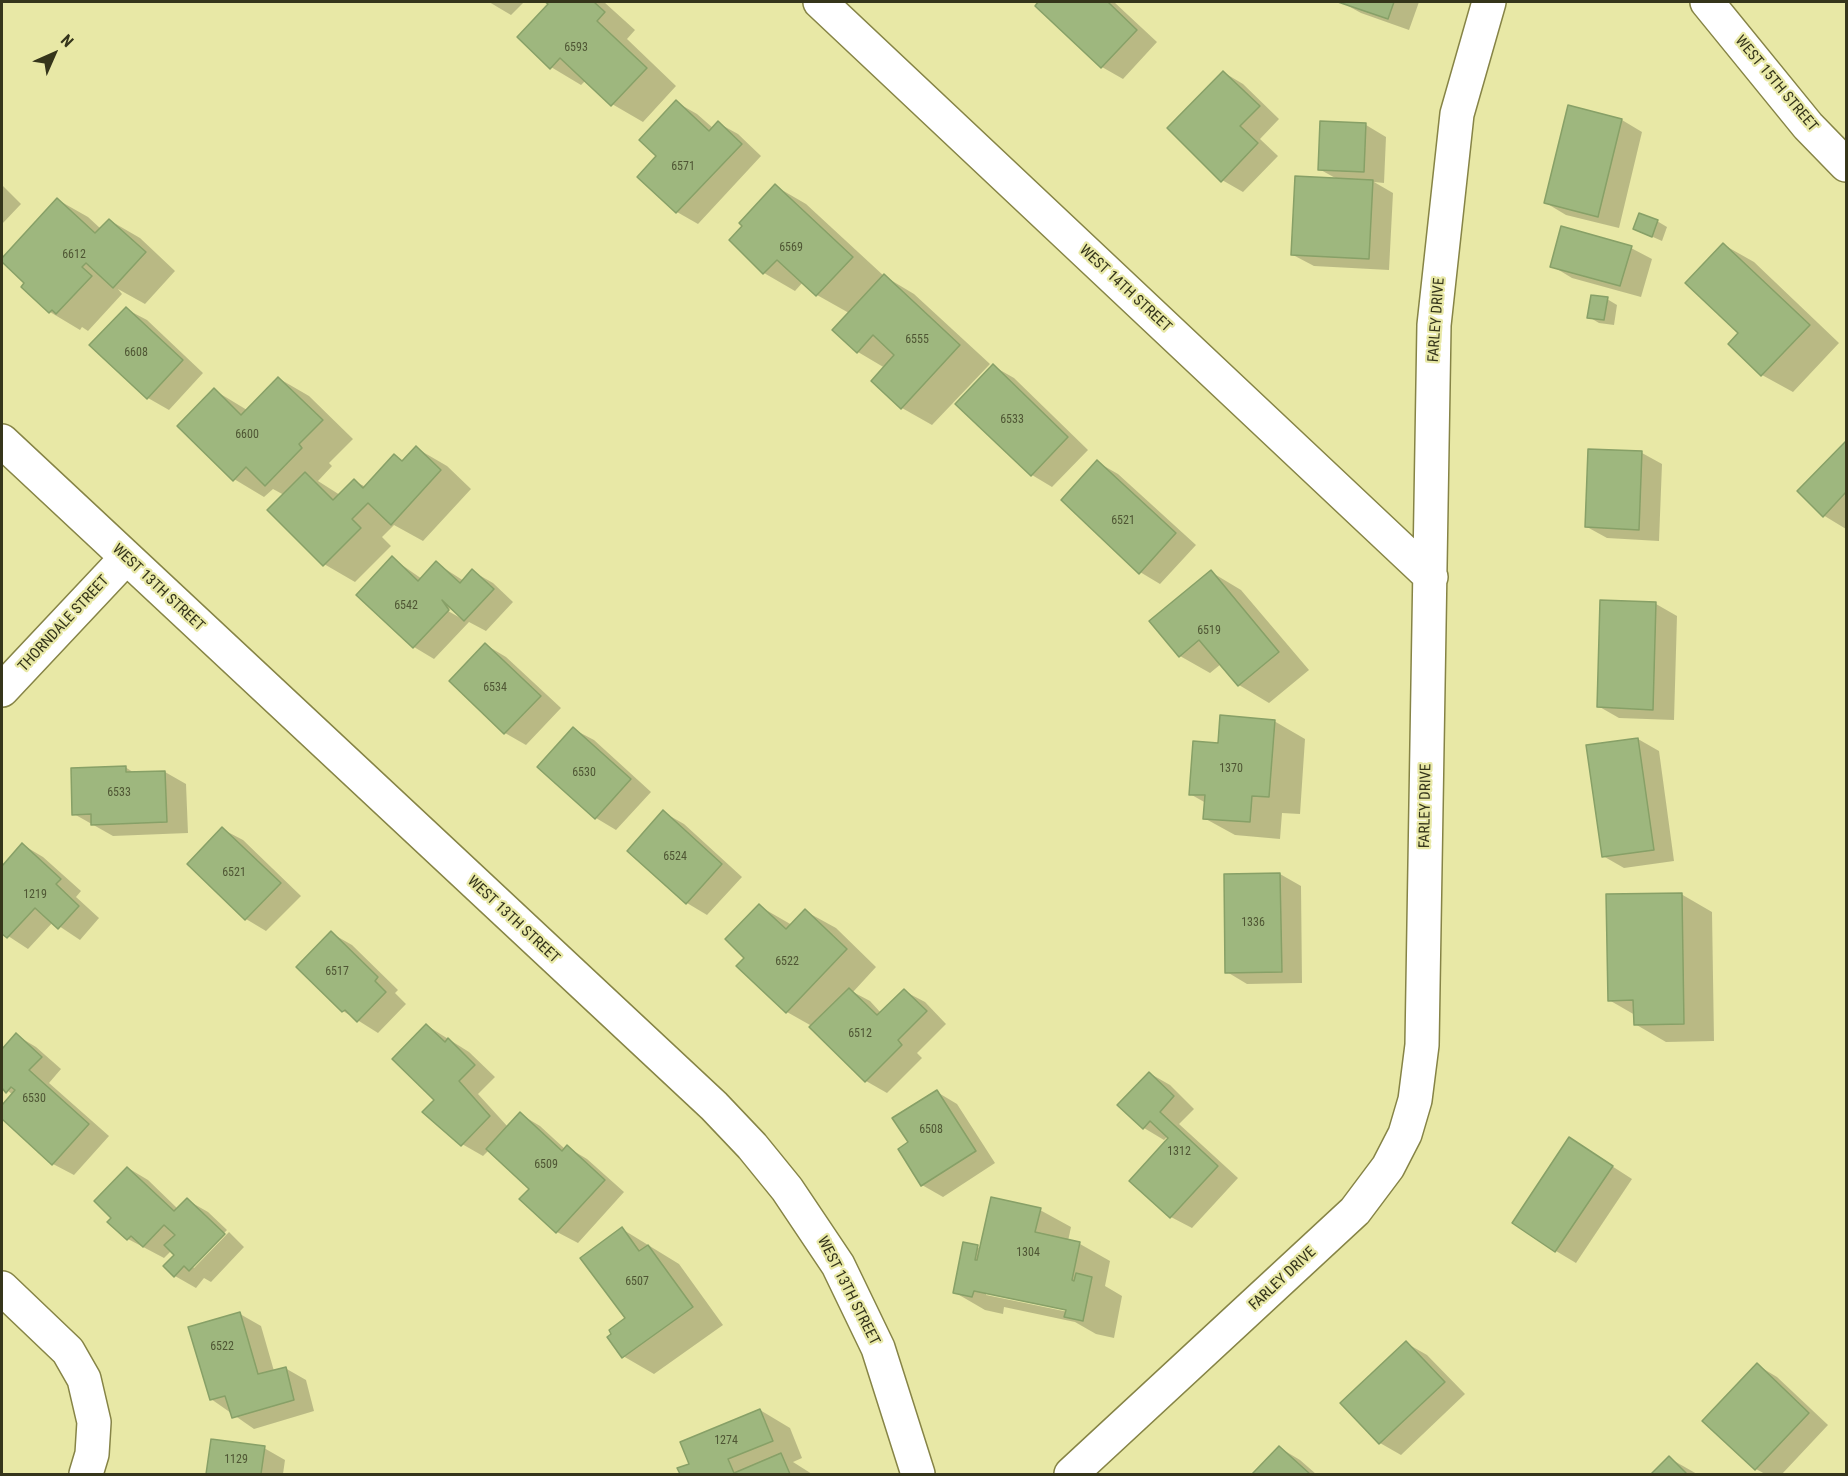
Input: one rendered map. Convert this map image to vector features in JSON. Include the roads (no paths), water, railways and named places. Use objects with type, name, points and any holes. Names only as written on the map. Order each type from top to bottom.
[{"type":"street","name":"WEST 14TH STREET","points":[[820,2],[1431,577]]},
{"type":"street","name":"FARLEY DRIVE","points":[[1071,1474],[1356,1211],[1388,1167],[1405,1134],[1418,1082],[1422,1045],[1434,324],[1457,114],[1489,2]]},
{"type":"street","name":"WEST 15TH STREET","points":[[1707,2],[1808,126],[1846,165]]},
{"type":"street","name":"WEST 13TH STREET","points":[[2,441],[705,1098],[752,1146],[806,1216],[838,1265],[878,1348],[918,1474]]},
{"type":"street","name":"THORNDALE STREET","points":[[2,690],[126,558]]},
{"type":"street","points":[[2,1288],[68,1351],[84,1379],[94,1422],[92,1454],[86,1474]]}]
